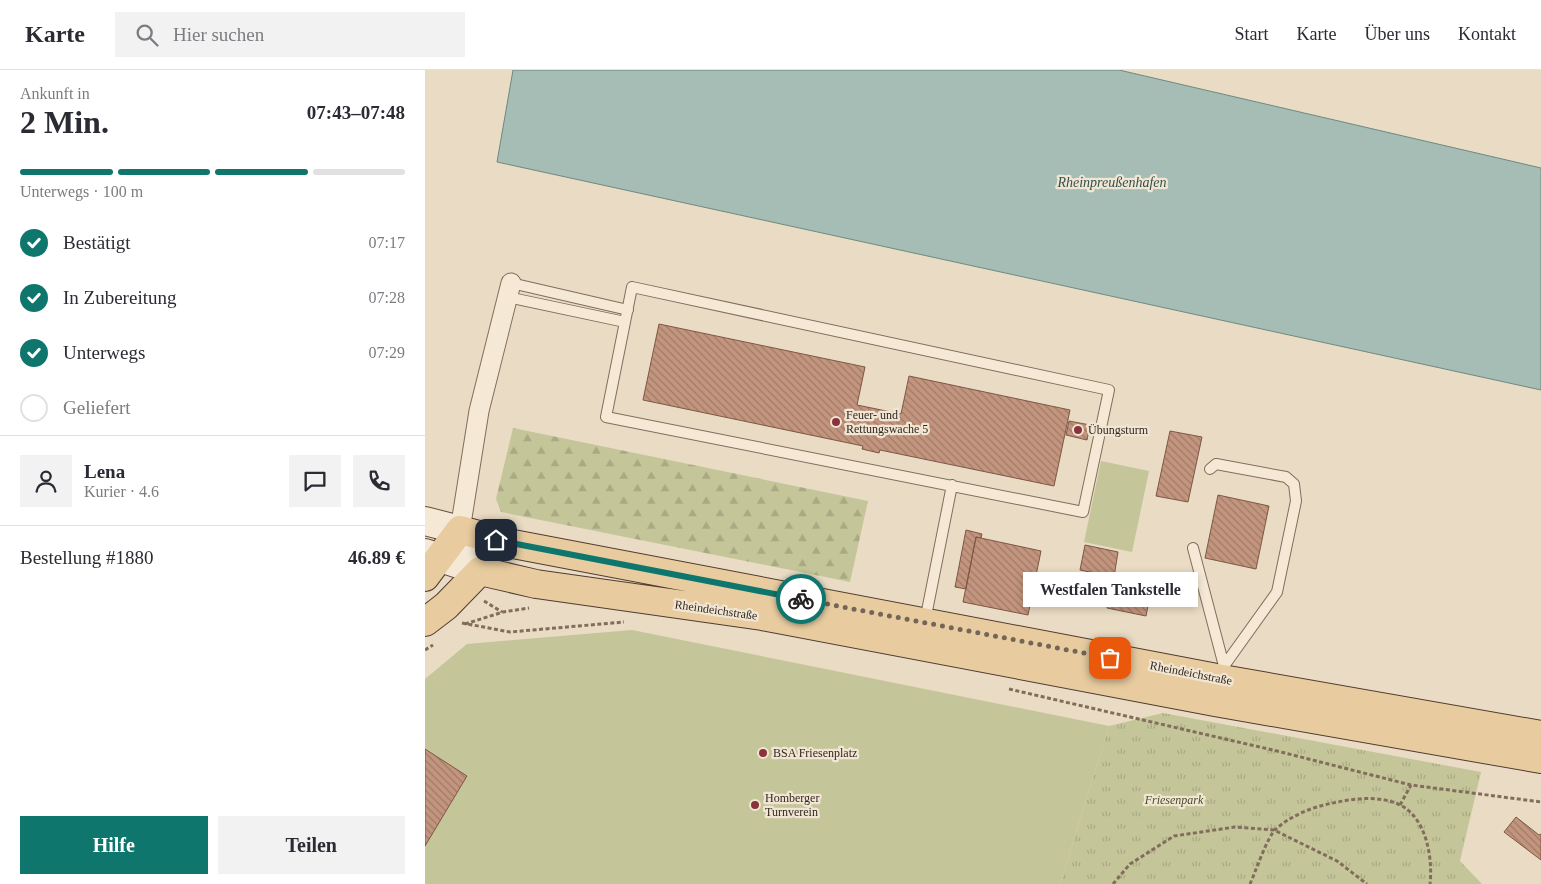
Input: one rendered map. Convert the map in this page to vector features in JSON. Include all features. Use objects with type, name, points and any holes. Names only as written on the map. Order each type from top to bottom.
[{"type":"main road","name":"Rheindeichstraße","points":[[425,521],[513,544],[925,622],[1223,673],[1541,735]]},
{"type":"main road","name":"Rheindeichstraße","points":[[430,562],[460,530]]},
{"type":"main road","points":[[425,622],[446,606],[480,571],[460,530]]},
{"type":"main road","name":"Rheindeichstraße","points":[[430,562],[536,584],[763,616],[1215,702],[1541,759]]},
{"type":"street","name":"Rheindeichstraße","points":[[460,530],[479,410],[509,290]]},
{"type":"lane","points":[[632,287],[1109,390],[1083,512],[606,417],[628,310],[632,287]]},
{"type":"lane","points":[[509,290],[628,310]]},
{"type":"lane","points":[[509,290],[625,322]]},
{"type":"lane","points":[[1210,469],[1216,464],[1286,476],[1294,484],[1297,502],[1277,592],[1223,673]]},
{"type":"lane","points":[[925,622],[952,485]]},
{"type":"lane","points":[[1193,548],[1223,673]]},
{"type":"path","points":[[463,624],[510,632],[627,622]]},
{"type":"path","points":[[1007,689],[1277,751],[1411,785],[1541,802]]},
{"type":"path","points":[[1400,805],[1411,785]]},
{"type":"path","points":[[1250,884],[1274,830],[1294,816],[1322,805],[1355,799],[1385,800],[1400,805],[1415,818],[1425,834],[1429,848],[1429,884]]},
{"type":"path","points":[[1113,884],[1130,864],[1174,836],[1235,827],[1274,830],[1337,861],[1367,884]]},
{"type":"green space","points":[[513,428],[868,501],[850,582],[501,512],[496,499]]},
{"type":"green space","points":[[1101,461],[1149,471],[1132,552],[1084,542]]},
{"type":"green space","name":"BSA Friesenplatz","points":[[632,630],[1109,726],[1060,884],[425,884],[425,679],[467,644]]},
{"type":"green space","name":"Friesenpark","points":[[1163,713],[1481,772],[1460,861],[1482,884],[1060,884],[1109,726]]},
{"type":"water","name":"Rheinpreußenhafen","points":[[513,70],[1119,70],[1541,168],[1541,390],[497,162]]},
{"type":"building","points":[[659,324],[865,367],[857,405],[901,414],[909,376],[1070,410],[1054,486],[880,450],[879,453],[862,449],[863,446],[643,400]]},
{"type":"building","name":"Übungsturm","points":[[1069,421],[1090,425],[1087,440],[1066,435]]},
{"type":"building","points":[[1170,431],[1202,437],[1188,502],[1156,496]]},
{"type":"building","points":[[1218,495],[1269,506],[1256,569],[1205,558]]},
{"type":"building","points":[[966,530],[982,534],[981,538],[976,537],[966,589],[955,587]]},
{"type":"building","points":[[976,537],[1041,551],[1028,615],[963,602]]},
{"type":"building","points":[[1085,545],[1118,552],[1114,577],[1080,570]]},
{"type":"building","points":[[1114,577],[1152,585],[1146,616],[1107,608]]},
{"type":"building","points":[[425,749],[467,776],[425,846]]},
{"type":"building","points":[[1516,817],[1539,835],[1541,834],[1541,860],[1504,832]]},
{"type":"way so far","points":[[801,599],[1110,658]]},
{"type":"place","name":"Feuer- und Rettungswache 5","points":[[836,422]]},
{"type":"place","name":"Übungsturm","points":[[1078,430]]},
{"type":"place","name":"Westfalen Tankstelle","points":[[1110,658]]},
{"type":"place","name":"BSA Friesenplatz","points":[[763,753]]},
{"type":"place","name":"Homberger Turnverein","points":[[755,805]]},
{"type":"route","points":[[496,540],[801,599]]}]
